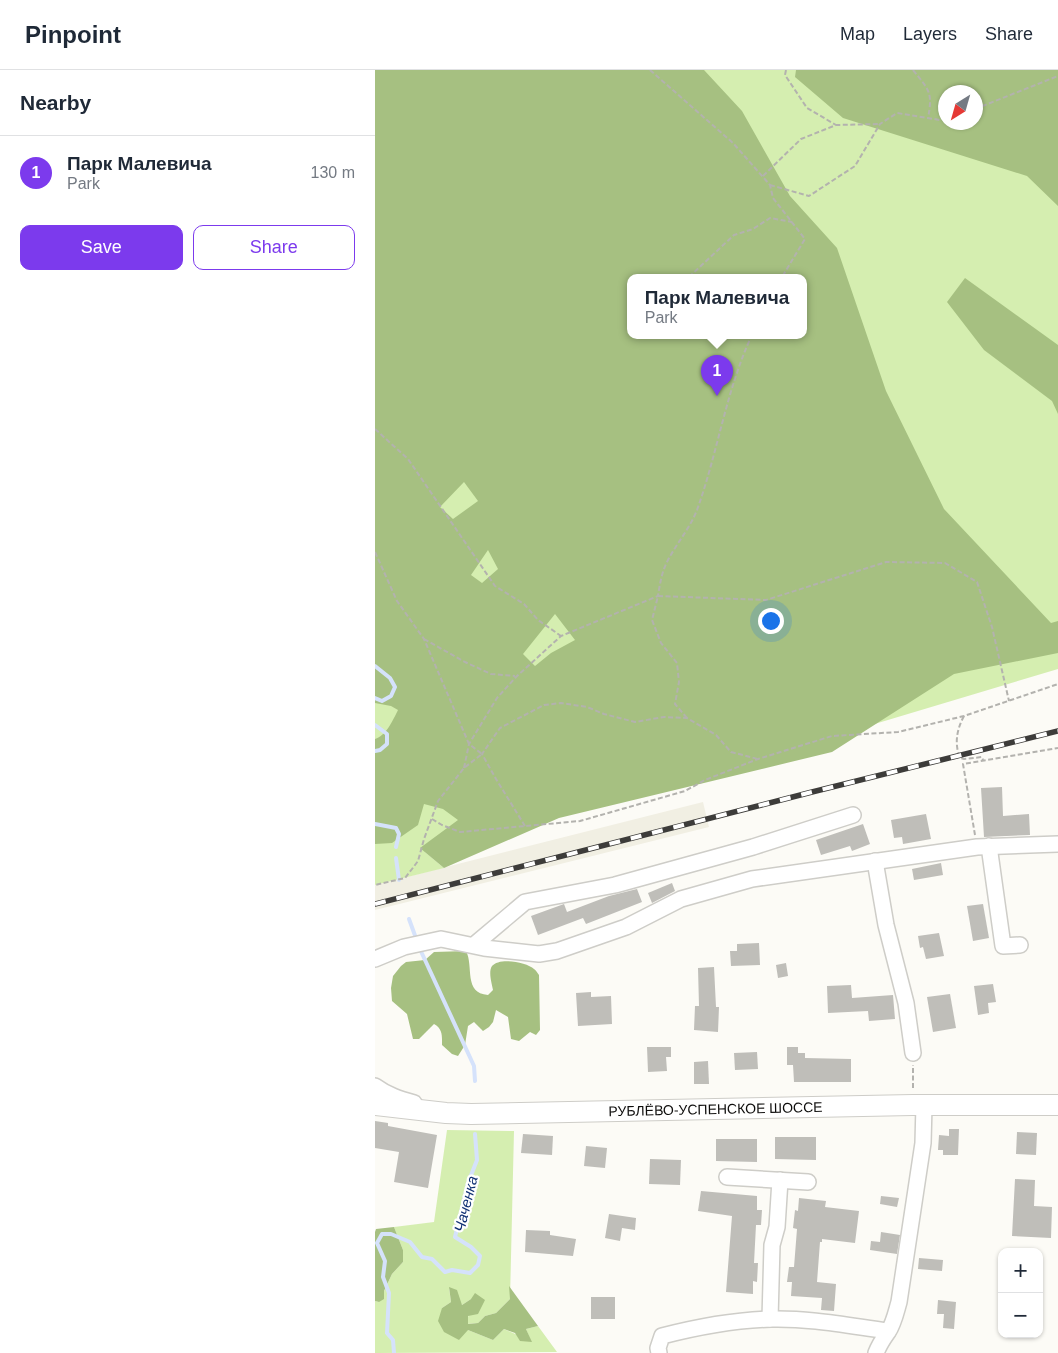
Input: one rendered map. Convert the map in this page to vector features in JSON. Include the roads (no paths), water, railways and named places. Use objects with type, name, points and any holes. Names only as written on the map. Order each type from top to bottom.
[{"type":"main road","name":"РУБЛЁВО-УСПЕНСКОЕ ШОССЕ","points":[[375,1105],[446,1113],[918,1105],[1058,1105]]},
{"type":"street","points":[[474,945],[525,902],[615,885],[753,847],[853,815]]},
{"type":"street","points":[[375,959],[404,947],[441,939],[522,953],[539,954],[557,951],[625,926],[681,899],[753,879],[983,847],[1058,844]]},
{"type":"street","points":[[983,847],[1003,946],[1019,945]]},
{"type":"street","points":[[875,861],[886,925],[906,1002],[913,1053]]},
{"type":"street","points":[[375,1086],[394,1097],[446,1113]]},
{"type":"street","points":[[876,1353],[888,1331],[899,1302],[923,1143],[918,1105]]},
{"type":"street","points":[[727,1177],[808,1182]]},
{"type":"street","points":[[770,1319],[772,1245],[777,1228],[780,1180]]},
{"type":"street","points":[[659,1353],[658,1348],[662,1336],[684,1330],[770,1319],[807,1320],[888,1331]]},
{"type":"waterway","name":"Чаченка","points":[[375,666],[390,678],[395,687],[391,696],[382,701],[375,698]]},
{"type":"waterway","name":"Чаченка","points":[[375,725],[387,734],[387,744],[380,750],[375,751]]},
{"type":"waterway","name":"Чаченка","points":[[375,824],[396,828],[399,834],[396,847]]},
{"type":"waterway","name":"Чаченка","points":[[396,858],[399,880]]},
{"type":"waterway","name":"Чаченка","points":[[409,919],[417,941]]},
{"type":"waterway","name":"Чаченка","points":[[419,947],[474,1066],[475,1081]]},
{"type":"waterway","name":"Чаченка","points":[[394,1353],[393,1340],[387,1333],[389,1293],[383,1277],[385,1261],[377,1243],[382,1234],[391,1234],[410,1242],[422,1257],[432,1259],[445,1272],[452,1270],[470,1273],[478,1265],[480,1256],[471,1247],[455,1237],[468,1183],[477,1160],[475,1134]]},
{"type":"railway","points":[[375,904],[1058,731]]},
{"type":"place","name":"Парк Малевича","points":[[717,396]]}]
